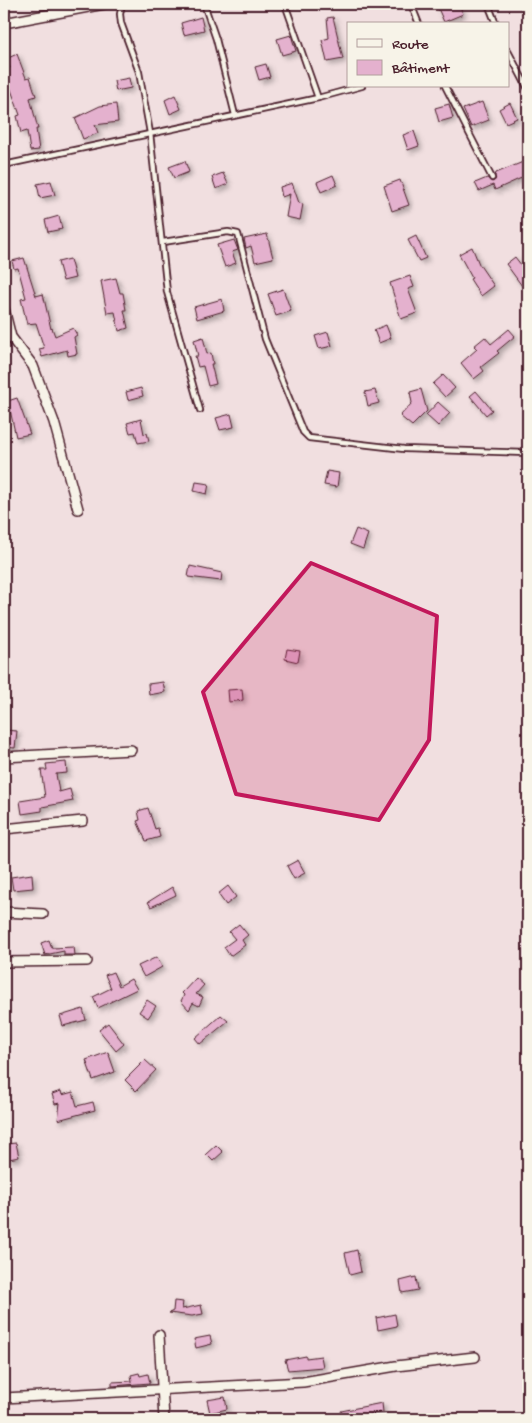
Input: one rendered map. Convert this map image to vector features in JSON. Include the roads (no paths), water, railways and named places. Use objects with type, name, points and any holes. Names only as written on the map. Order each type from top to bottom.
[{"type":"street","points":[[4,23],[84,6],[104,4]]},
{"type":"street","points":[[4,309],[11,337],[33,366],[51,412],[78,509]]},
{"type":"street","points":[[4,757],[131,750]]},
{"type":"street","points":[[4,829],[83,821]]},
{"type":"street","points":[[4,912],[43,914]]},
{"type":"street","points":[[4,962],[87,961]]},
{"type":"street","points":[[159,1335],[164,1419]]},
{"type":"street","points":[[4,1398],[303,1382],[396,1366],[476,1357]]},
{"type":"lane","points":[[122,4],[121,23],[138,72],[150,133],[167,292],[200,410]]},
{"type":"lane","points":[[204,4],[214,32],[235,115]]},
{"type":"lane","points":[[285,4],[318,98]]},
{"type":"lane","points":[[412,4],[418,22]]},
{"type":"lane","points":[[488,4],[495,22]]},
{"type":"lane","points":[[510,54],[528,89]]},
{"type":"lane","points":[[4,165],[318,98],[355,88]]},
{"type":"lane","points":[[446,88],[492,178]]},
{"type":"lane","points":[[163,242],[228,232],[238,234],[265,339],[303,432],[309,438],[404,449],[528,454]]}]
